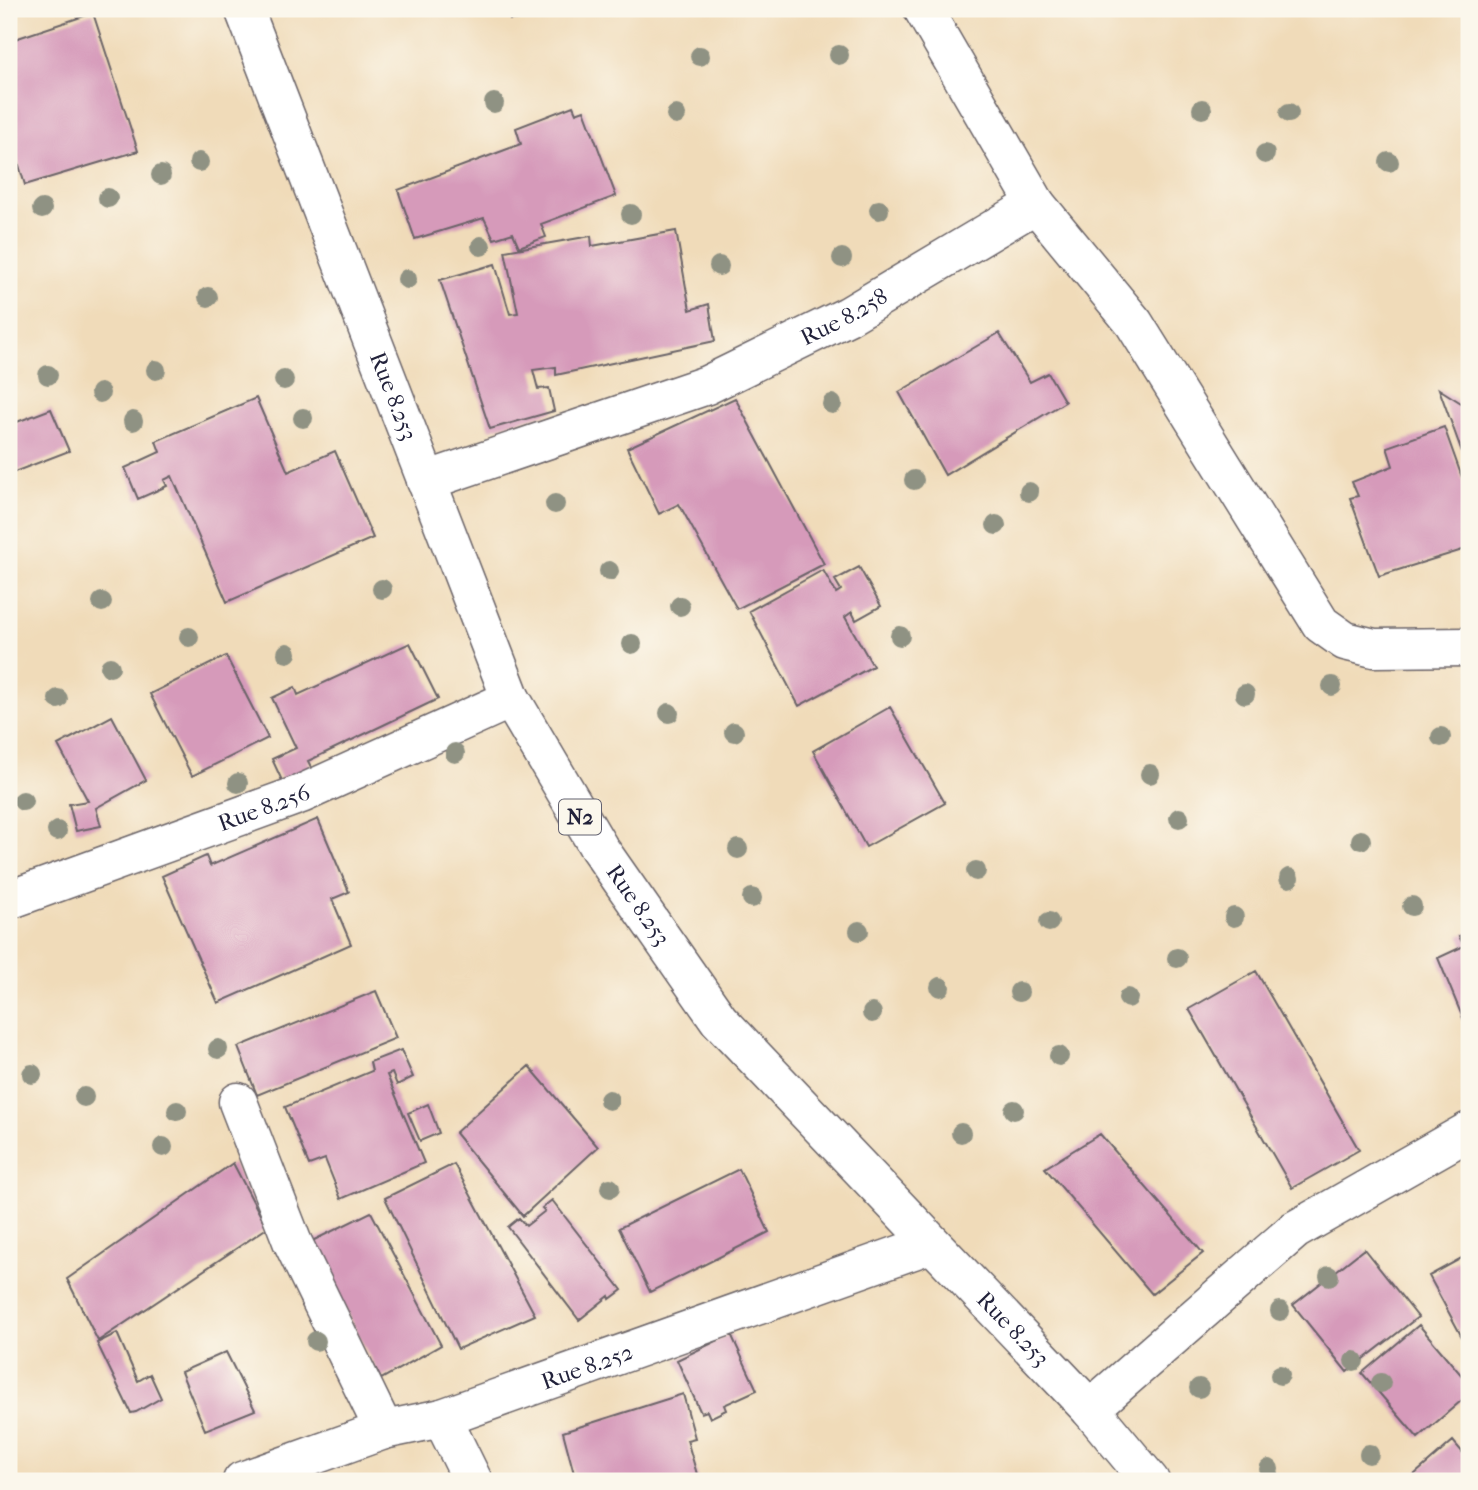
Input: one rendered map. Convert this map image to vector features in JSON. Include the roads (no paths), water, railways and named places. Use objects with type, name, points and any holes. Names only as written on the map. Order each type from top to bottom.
[{"type":"main road","name":"Rue 8.253","points":[[244,9],[511,699],[598,848],[719,1020],[1090,1409],[1150,1481]]},
{"type":"main road","points":[[923,9],[1036,204],[1134,323],[1321,624],[1345,641],[1374,648],[1469,647]]},
{"type":"main road","name":"Rue 8.258","points":[[426,481],[707,385],[848,316],[1036,204]]},
{"type":"main road","name":"Rue 8.256","points":[[9,900],[242,818],[511,699]]},
{"type":"main road","points":[[238,1102],[292,1241],[384,1430]]},
{"type":"main road","points":[[1090,1409],[1295,1230],[1469,1131]]},
{"type":"main road","name":"Rue 8.252","points":[[242,1481],[384,1430],[442,1418],[930,1244]]},
{"type":"main road","points":[[442,1418],[472,1481]]}]
